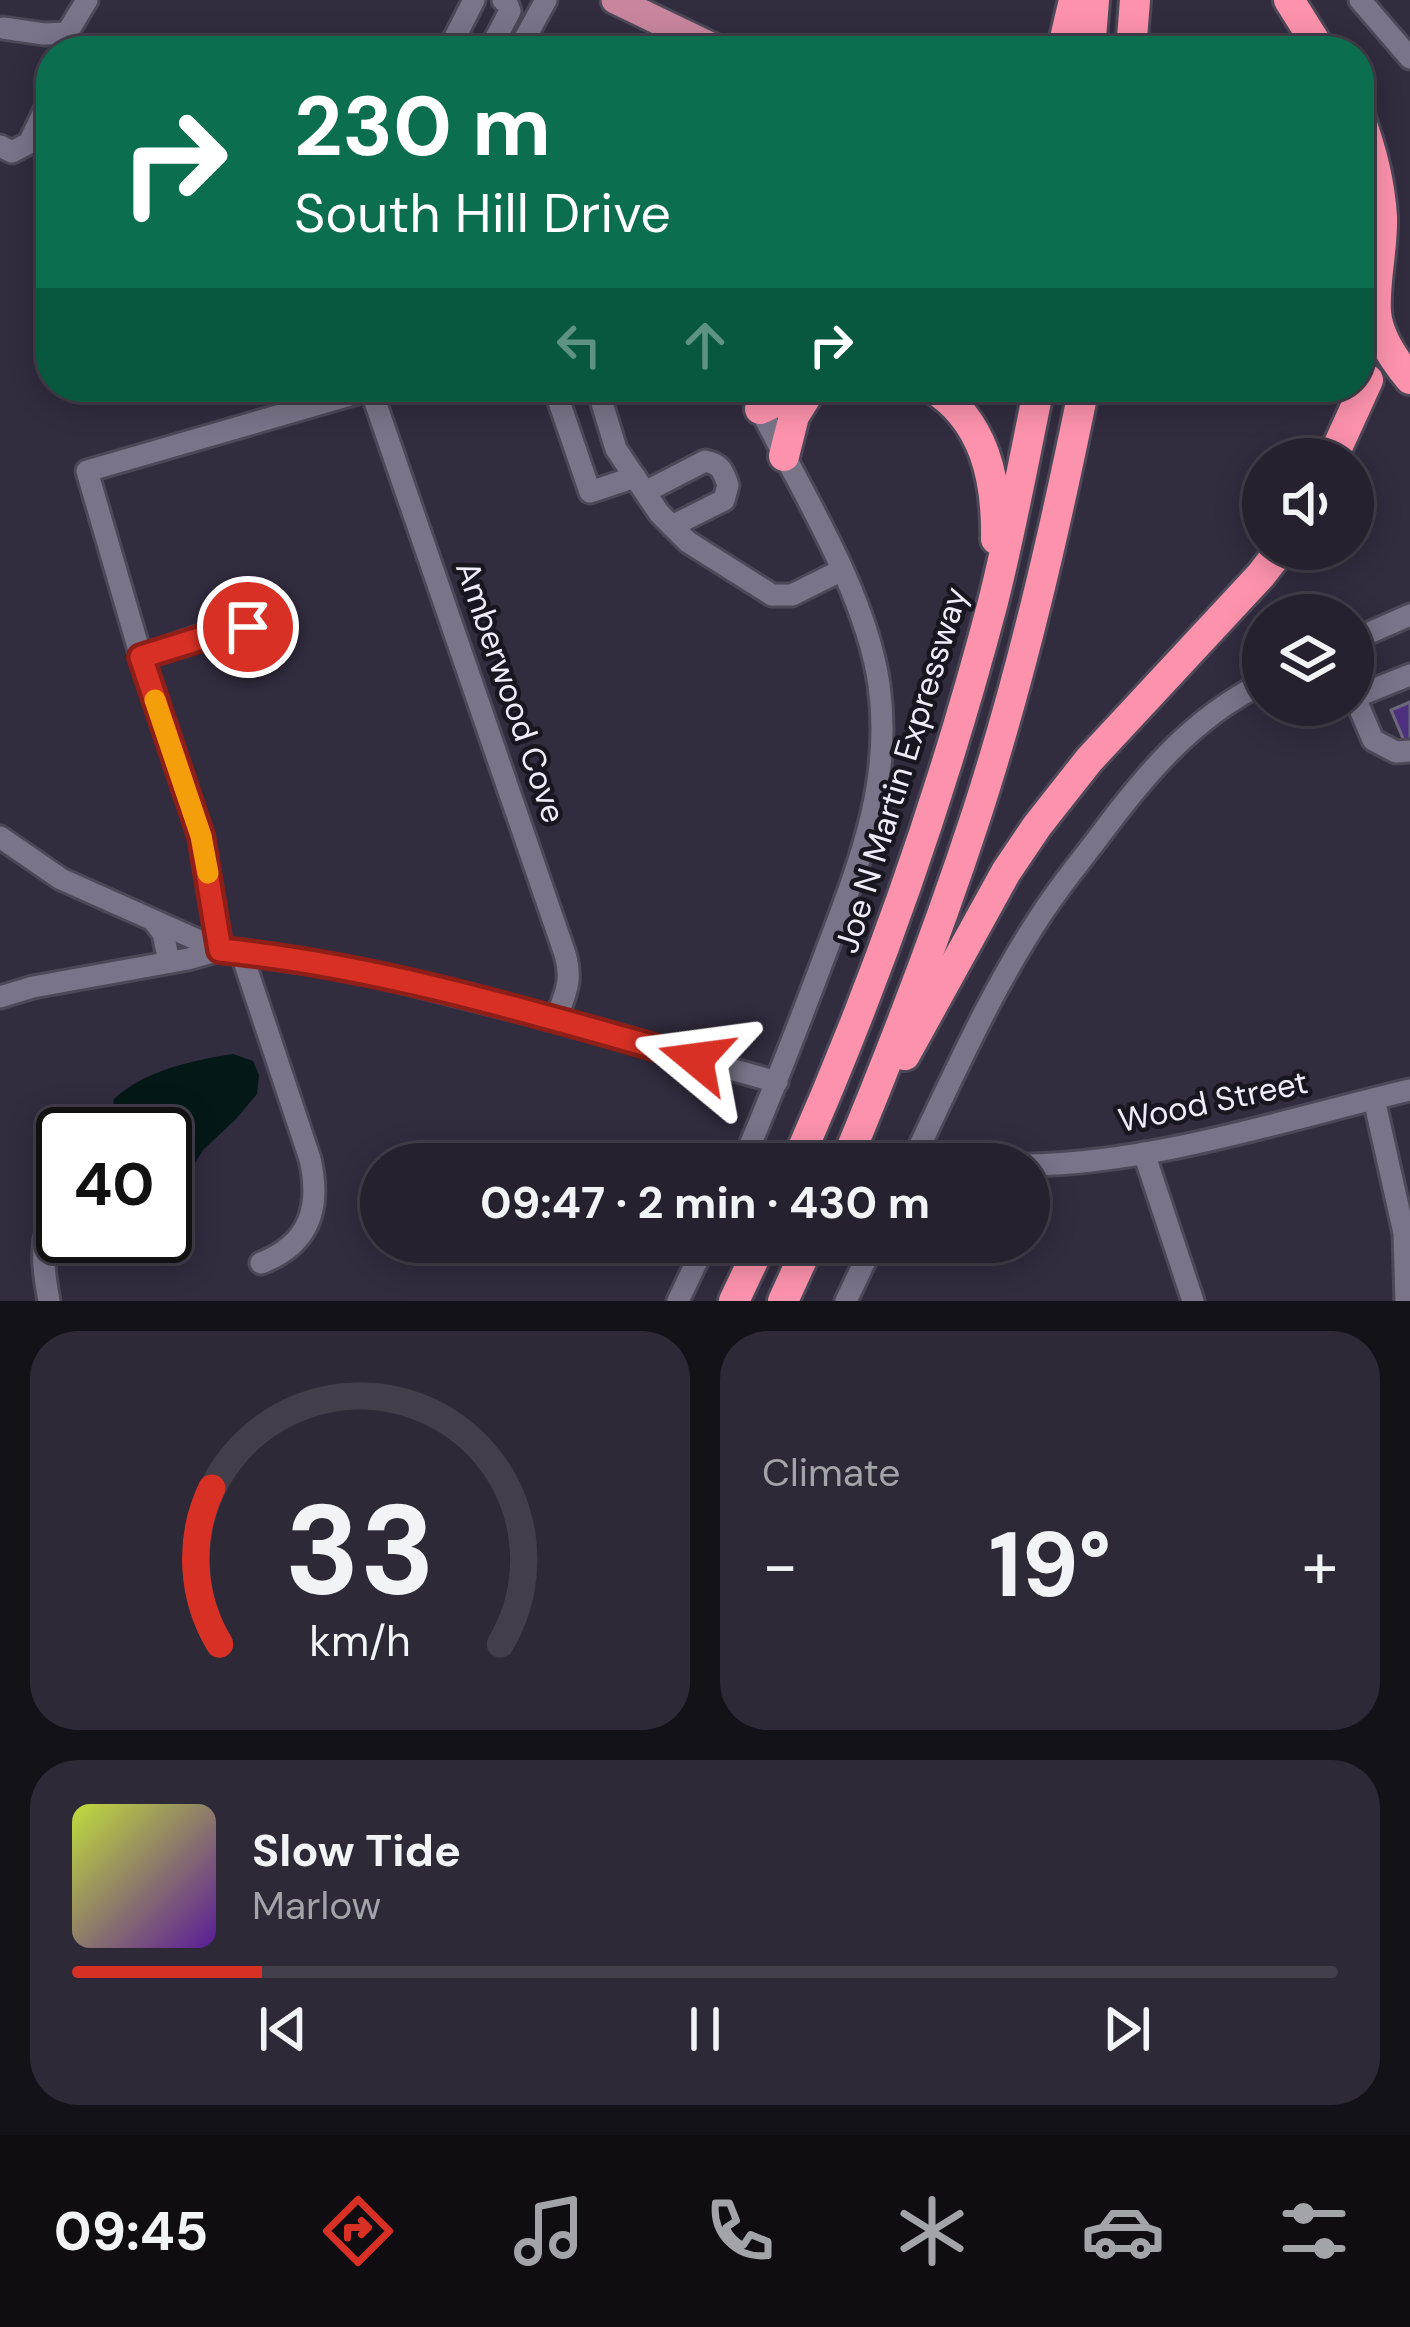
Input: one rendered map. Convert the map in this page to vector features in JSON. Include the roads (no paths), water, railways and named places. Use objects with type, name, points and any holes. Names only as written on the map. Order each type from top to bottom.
[{"type":"highway","points":[[1066,36],[1074,0]]},
{"type":"highway","points":[[1091,36],[1094,0]]},
{"type":"highway","points":[[1132,36],[1135,0]]},
{"type":"highway","points":[[1289,0],[1312,36]]},
{"type":"highway","points":[[1374,164],[1382,251],[1374,293]]},
{"type":"highway","points":[[1374,332],[1410,379]]},
{"type":"highway","points":[[1374,381],[1410,393]]},
{"type":"highway","points":[[784,456],[802,402]]},
{"type":"highway","points":[[952,402],[967,419],[988,462],[996,522],[994,598]]},
{"type":"highway","name":"Joe N Martin Expressway","points":[[805,1143],[848,1048],[949,759],[994,598],[1036,402]]},
{"type":"highway","points":[[853,1143],[939,928],[977,812],[1052,538],[1081,402]]},
{"type":"highway","points":[[1340,438],[1355,402]]},
{"type":"highway","points":[[855,1143],[1006,872],[1037,826],[1089,760],[1265,570]]},
{"type":"highway","points":[[734,1301],[752,1263]]},
{"type":"highway","points":[[783,1301],[800,1263]]},
{"type":"main road","points":[[615,0],[690,36]]},
{"type":"street","points":[[68,36],[87,0]]},
{"type":"street","points":[[456,36],[474,0]]},
{"type":"street","points":[[497,36],[510,11],[502,0]]},
{"type":"street","points":[[526,36],[546,0]]},
{"type":"street","points":[[1360,0],[1410,58]]},
{"type":"street","points":[[3,28],[49,36]]},
{"type":"street","points":[[0,146],[12,152],[29,143],[36,129]]},
{"type":"street","points":[[261,1263],[288,1250],[305,1228],[314,1206],[315,1182],[297,1117],[231,951],[201,836],[141,657],[87,471],[322,402]]},
{"type":"street","name":"Amberwood Cove","points":[[375,402],[570,971],[556,1020]]},
{"type":"street","points":[[559,402],[590,492],[645,485],[705,461],[721,467],[728,495],[677,523]]},
{"type":"street","points":[[602,402],[616,449],[688,542],[772,595],[792,595],[842,570]]},
{"type":"street","points":[[751,1143],[872,822],[882,732],[879,683],[856,602],[760,402]]},
{"type":"street","points":[[1374,631],[1410,615]]},
{"type":"street","points":[[141,657],[237,627],[268,632]]},
{"type":"street","points":[[1374,688],[1410,675]]},
{"type":"street","points":[[922,1143],[1008,969],[1044,910],[1145,776],[1180,740],[1242,696]]},
{"type":"street","points":[[1367,726],[1373,740],[1396,752],[1410,751]]},
{"type":"street","points":[[0,836],[61,879],[231,951],[355,970],[777,1082]]},
{"type":"street","points":[[153,920],[163,933],[169,962]]},
{"type":"street","points":[[0,997],[231,951]]},
{"type":"street","name":"Wood Street","points":[[1050,1163],[1144,1153],[1410,1090]]},
{"type":"street","points":[[1374,1099],[1404,1233],[1406,1301]]},
{"type":"street","points":[[1144,1153],[1193,1301]]},
{"type":"street","points":[[42,1263],[49,1301]]},
{"type":"street","points":[[678,1301],[696,1263]]},
{"type":"street","points":[[846,1301],[864,1263]]}]
